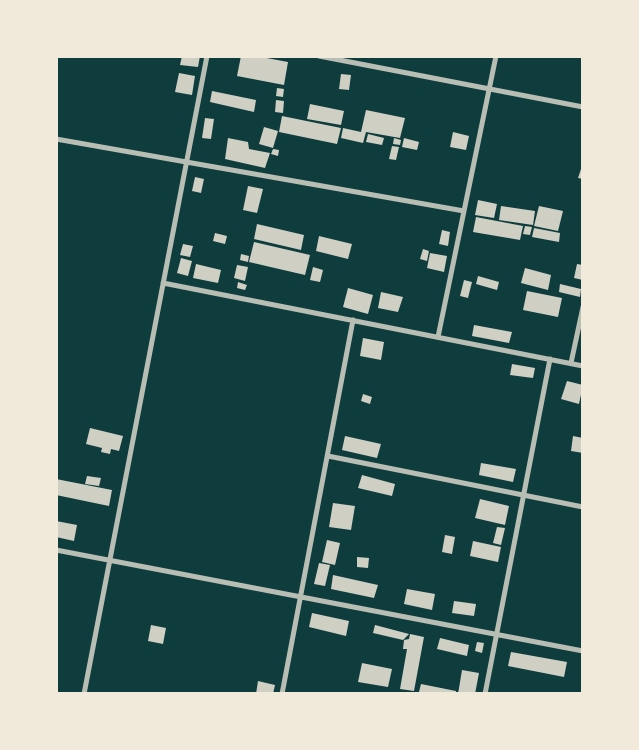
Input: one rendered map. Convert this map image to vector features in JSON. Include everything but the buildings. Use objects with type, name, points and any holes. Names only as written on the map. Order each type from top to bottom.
[{"type":"street","points":[[84,694],[207,56]]},
{"type":"street","points":[[319,56],[350,59],[583,107]]},
{"type":"street","points":[[438,337],[496,56]]},
{"type":"street","points":[[56,139],[464,210]]},
{"type":"street","points":[[163,283],[583,366]]},
{"type":"street","points":[[571,363],[583,307]]},
{"type":"street","points":[[282,694],[353,320]]},
{"type":"street","points":[[485,694],[550,359]]},
{"type":"street","points":[[328,456],[583,507]]},
{"type":"street","points":[[56,550],[583,651]]}]
